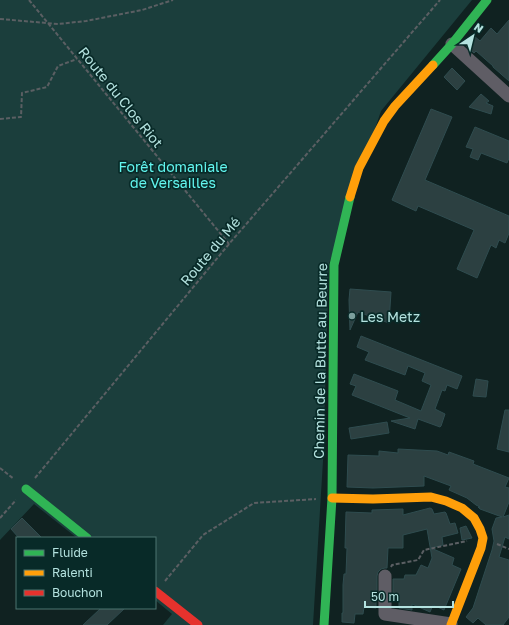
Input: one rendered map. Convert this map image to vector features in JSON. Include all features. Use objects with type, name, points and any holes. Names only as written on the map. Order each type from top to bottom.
[{"type":"street","name":"Chemin de la Butte au Beurre","points":[[324,625],[332,498],[334,265],[348,204],[359,168],[384,121],[395,106],[452,44],[486,0]]},
{"type":"street","points":[[452,44],[509,96]]},
{"type":"street","points":[[26,489],[86,537]]},
{"type":"street","points":[[332,498],[431,497],[446,501],[462,508],[474,518],[483,538],[481,548],[451,625],[385,614],[385,576]]},
{"type":"street","points":[[156,592],[198,625]]},
{"type":"path","name":"Route du Clos Riot","points":[[29,0],[229,244]]},
{"type":"path","points":[[0,19],[58,24],[86,21],[142,10],[174,0]]},
{"type":"path","name":"Route du Mé","points":[[0,518],[26,489],[229,244],[440,0]]},
{"type":"path","points":[[0,119],[21,117],[22,93],[47,87],[58,66],[77,59]]},
{"type":"path","points":[[0,468],[26,489]]},
{"type":"path","points":[[156,592],[203,535],[254,504],[332,498]]},
{"type":"path","points":[[385,576],[392,565],[418,560],[424,550],[483,538]]},
{"type":"green space","name":"Forêt domaniale de Versailles","points":[[0,0],[472,0],[381,111],[329,264],[323,461],[313,625],[163,625],[172,614],[156,601],[156,537],[76,537],[34,504],[0,540]]},
{"type":"building","points":[[509,20],[509,81],[476,51],[474,53],[466,46],[474,36],[480,41],[491,28],[497,34]]},
{"type":"building","points":[[452,68],[465,81],[457,90],[444,77]]},
{"type":"building","points":[[481,94],[489,101],[486,103],[493,106],[491,114],[469,107]]},
{"type":"building","points":[[431,109],[452,117],[425,180],[509,216],[509,233],[505,243],[499,240],[496,248],[491,245],[477,278],[457,269],[474,230],[418,206],[416,211],[392,200]]},
{"type":"building","points":[[475,127],[509,141],[509,158],[507,163],[481,153],[478,160],[470,157],[473,149],[466,147]]},
{"type":"building","points":[[350,289],[391,292],[389,323],[358,312],[350,330]]},
{"type":"building","points":[[361,336],[462,376],[457,389],[447,385],[445,391],[442,390],[435,409],[445,414],[440,427],[418,419],[415,429],[391,421],[410,418],[352,395],[356,386],[350,384],[354,374],[398,391],[395,400],[421,411],[431,385],[422,381],[425,373],[408,366],[405,375],[365,360],[369,352],[357,347]]},
{"type":"building","points":[[476,379],[488,381],[486,397],[473,396]]},
{"type":"building","points":[[505,410],[509,410],[509,452],[497,449]]},
{"type":"building","points":[[387,422],[389,433],[351,439],[349,428]]},
{"type":"building","points":[[398,449],[437,451],[448,455],[449,452],[474,461],[473,464],[509,478],[505,487],[509,488],[509,502],[503,517],[509,515],[509,539],[505,537],[499,557],[509,560],[509,617],[503,625],[486,625],[478,618],[473,623],[466,617],[473,608],[492,550],[494,541],[492,529],[496,518],[502,517],[480,509],[478,507],[480,507],[467,498],[449,490],[451,486],[424,476],[424,486],[373,488],[347,487],[348,455],[379,456],[379,451],[398,453]]},
{"type":"building","points":[[430,508],[434,514],[445,512],[450,524],[455,523],[458,533],[442,537],[443,545],[431,548],[454,558],[452,565],[461,569],[444,610],[433,605],[430,612],[412,604],[412,610],[399,608],[399,598],[393,598],[393,579],[404,579],[405,575],[416,575],[421,565],[428,568],[432,558],[427,529],[403,535],[403,548],[388,548],[387,568],[381,569],[377,576],[376,608],[364,607],[363,614],[355,614],[354,623],[342,622],[343,585],[344,574],[346,574],[347,548],[345,548],[346,512],[372,513],[372,510],[403,509],[403,515]]},
{"type":"building","points":[[22,518],[41,537],[18,537],[11,529]]},
{"type":"building","points":[[466,526],[472,538],[462,540],[460,528]]},
{"type":"building","points":[[100,609],[124,609],[107,625],[83,625]]},
{"type":"traffic: fast","points":[[433,65],[487,0]]},
{"type":"traffic: fast","points":[[324,625],[332,498],[334,265],[350,197]]},
{"type":"traffic: fast","points":[[26,489],[86,537]]},
{"type":"traffic: slow","points":[[350,197],[359,168],[384,121],[395,106],[433,65]]},
{"type":"traffic: slow","points":[[332,498],[373,499],[431,497],[446,501],[462,508],[474,518],[483,538],[481,548],[451,625]]},
{"type":"traffic: jam","points":[[156,592],[198,625]]},
{"type":"place","name":"Les Metz","points":[[352,316]]}]
